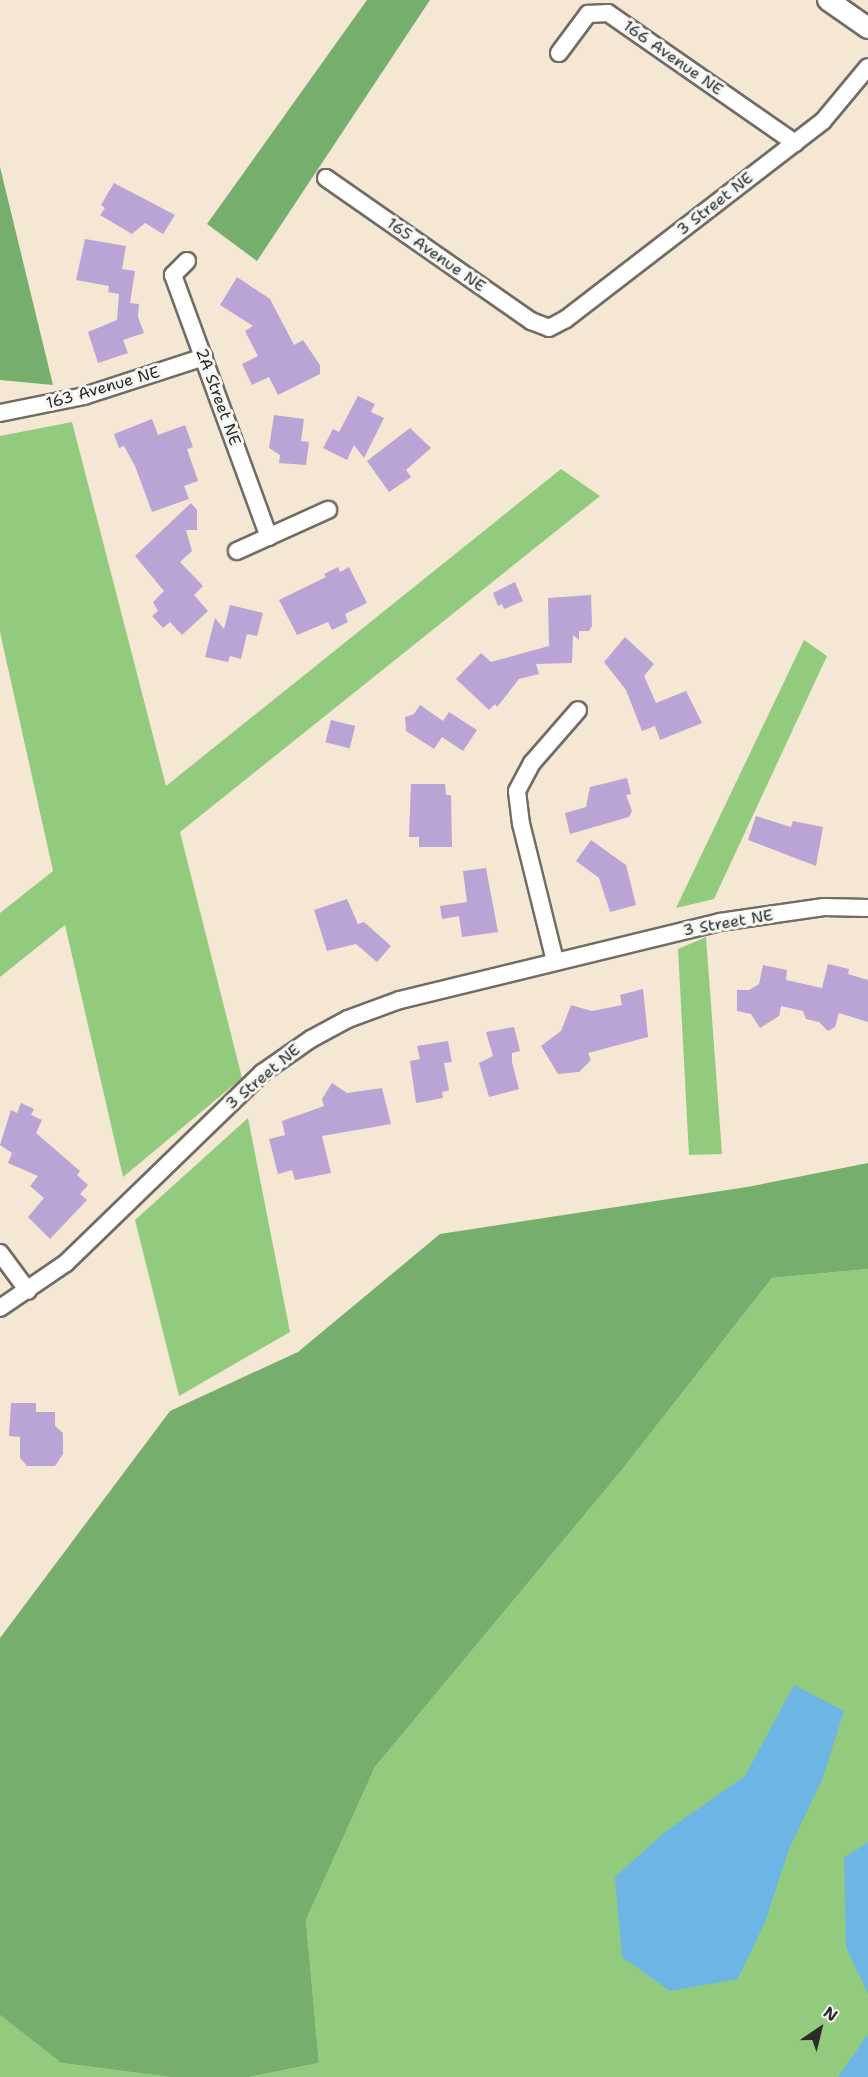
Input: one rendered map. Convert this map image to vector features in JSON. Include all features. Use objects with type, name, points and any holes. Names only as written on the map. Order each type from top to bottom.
[{"type":"street","points":[[828,0],[868,28]]},
{"type":"street","name":"166 Avenue NE","points":[[558,53],[588,14],[608,13],[795,142]]},
{"type":"street","name":"3 Street NE","points":[[549,328],[566,319],[833,111],[868,67]]},
{"type":"street","name":"165 Avenue NE","points":[[326,178],[531,321],[549,328]]},
{"type":"street","name":"2A Street NE","points":[[186,261],[173,275],[269,537]]},
{"type":"street","name":"163 Avenue NE","points":[[0,413],[84,396],[204,357]]},
{"type":"street","points":[[237,551],[328,510]]},
{"type":"street","points":[[555,961],[521,824],[517,791],[532,763],[578,710]]},
{"type":"street","name":"3 Street NE","points":[[0,1308],[66,1263],[247,1087],[311,1039],[400,999],[720,922],[824,907],[868,908]]},
{"type":"street","points":[[0,1253],[28,1291]]},
{"type":"green space","points":[[367,0],[430,0],[257,261],[207,224]]},
{"type":"green space","points":[[0,167],[53,385],[0,380]]},
{"type":"green space","points":[[72,422],[166,786],[561,469],[600,496],[180,832],[242,1078],[123,1177],[65,925],[0,977],[0,913],[53,871],[0,632],[0,436]]},
{"type":"green space","points":[[804,640],[827,656],[714,899],[676,908]]},
{"type":"green space","points":[[706,937],[722,1154],[689,1155],[678,949]]},
{"type":"green space","points":[[248,1118],[290,1332],[179,1396],[135,1220]]},
{"type":"green space","points":[[868,1163],[868,1269],[772,1278],[621,1471],[375,1767],[306,1920],[319,2063],[249,2077],[170,2077],[61,2063],[0,2015],[0,1638],[170,1411],[298,1352],[440,1234],[747,1187]]},
{"type":"green space","points":[[868,1269],[868,2077],[249,2077],[319,2063],[306,1920],[375,1767],[621,1471],[772,1278]]},
{"type":"green space","points":[[0,2015],[61,2063],[170,2077],[0,2077]]},
{"type":"water","points":[[794,1685],[844,1711],[822,1780],[789,1849],[765,1922],[738,1979],[670,1991],[622,1957],[615,1877],[665,1832],[745,1776]]},
{"type":"water","points":[[868,1842],[868,1994],[846,1947],[844,1858]]},
{"type":"water","points":[[868,2034],[868,2077],[838,2077]]},
{"type":"building","points":[[114,183],[175,215],[163,234],[145,223],[132,234],[100,215],[105,208],[101,205]]},
{"type":"building","points":[[85,239],[126,246],[122,269],[135,271],[130,303],[139,304],[138,317],[144,333],[123,340],[128,353],[98,363],[88,332],[117,320],[119,294],[108,292],[109,286],[76,280]]},
{"type":"building","points":[[237,277],[270,299],[294,345],[303,340],[320,365],[320,374],[278,395],[269,377],[252,385],[242,364],[258,356],[245,331],[253,326],[220,305]]},
{"type":"building","points":[[358,396],[375,404],[371,412],[384,418],[364,458],[354,445],[347,460],[323,448],[333,429],[339,432]]},
{"type":"building","points":[[274,415],[304,419],[301,441],[309,442],[306,465],[279,463],[280,455],[269,448]]},
{"type":"building","points":[[152,419],[158,435],[185,425],[193,447],[187,449],[198,481],[184,486],[189,499],[152,512],[135,466],[124,446],[119,448],[114,434]]},
{"type":"building","points":[[410,428],[431,448],[406,470],[411,477],[389,492],[367,461]]},
{"type":"building","points":[[191,503],[197,510],[197,530],[186,530],[192,551],[180,562],[203,586],[194,595],[208,611],[182,635],[170,622],[163,628],[152,616],[158,611],[153,602],[164,591],[135,556]]},
{"type":"building","points":[[338,567],[340,572],[349,567],[367,603],[345,614],[348,622],[332,630],[328,622],[297,635],[279,600],[326,577],[324,574]]},
{"type":"building","points":[[515,582],[523,601],[504,609],[502,604],[498,606],[493,593]]},
{"type":"building","points":[[591,595],[592,626],[589,631],[579,631],[579,640],[573,635],[572,663],[536,664],[539,674],[519,679],[497,707],[495,704],[489,710],[456,679],[481,653],[491,662],[549,646],[548,598]]},
{"type":"building","points":[[230,605],[263,613],[257,636],[247,634],[241,659],[230,656],[228,662],[205,657],[215,618],[224,629]]},
{"type":"building","points":[[625,637],[654,664],[644,676],[656,703],[686,691],[702,723],[660,740],[655,726],[642,731],[626,690],[604,662]]},
{"type":"building","points":[[420,705],[443,721],[449,712],[477,730],[463,751],[442,737],[434,749],[406,731],[405,717],[414,714]]},
{"type":"building","points":[[331,720],[355,726],[350,748],[325,742]]},
{"type":"building","points":[[627,778],[631,794],[626,795],[632,811],[629,817],[570,834],[565,813],[586,807],[590,787]]},
{"type":"building","points":[[411,784],[445,784],[446,795],[451,795],[452,847],[419,847],[419,837],[409,837]]},
{"type":"building","points":[[756,816],[791,827],[793,821],[823,827],[816,866],[748,840]]},
{"type":"building","points":[[591,840],[626,865],[636,905],[610,912],[599,878],[576,861]]},
{"type":"building","points":[[486,868],[498,932],[462,937],[459,916],[442,919],[440,906],[467,902],[463,871]]},
{"type":"building","points":[[347,899],[358,924],[364,922],[391,946],[377,962],[356,944],[327,951],[314,910]]},
{"type":"building","points":[[828,964],[849,969],[848,974],[868,980],[868,1022],[839,1013],[835,1027],[828,1031],[819,1022],[806,1019],[803,1011],[781,1006],[779,1016],[760,1028],[751,1014],[737,1011],[737,990],[749,990],[759,984],[763,965],[787,970],[786,980],[822,988]]},
{"type":"building","points":[[643,989],[648,1037],[588,1053],[591,1060],[579,1072],[558,1074],[541,1046],[561,1031],[571,1005],[592,1011],[622,1005],[620,995]]},
{"type":"building","points":[[514,1027],[520,1051],[512,1053],[512,1062],[519,1089],[489,1097],[479,1063],[493,1056],[486,1032]]},
{"type":"building","points":[[448,1041],[452,1062],[444,1063],[449,1090],[442,1092],[443,1098],[416,1103],[410,1061],[420,1059],[417,1046]]},
{"type":"building","points":[[332,1083],[347,1093],[382,1088],[391,1124],[322,1136],[331,1173],[295,1180],[292,1170],[278,1174],[269,1139],[285,1135],[282,1121],[324,1106],[322,1099]]},
{"type":"building","points":[[21,1103],[34,1109],[31,1115],[42,1120],[36,1133],[80,1171],[77,1175],[88,1185],[80,1194],[87,1200],[50,1239],[28,1217],[44,1198],[30,1186],[38,1176],[8,1163],[12,1153],[0,1145],[11,1110],[17,1113]]},
{"type":"building","points":[[11,1403],[36,1403],[36,1412],[55,1412],[55,1426],[63,1433],[63,1454],[55,1466],[27,1466],[20,1458],[20,1437],[9,1436]]}]
